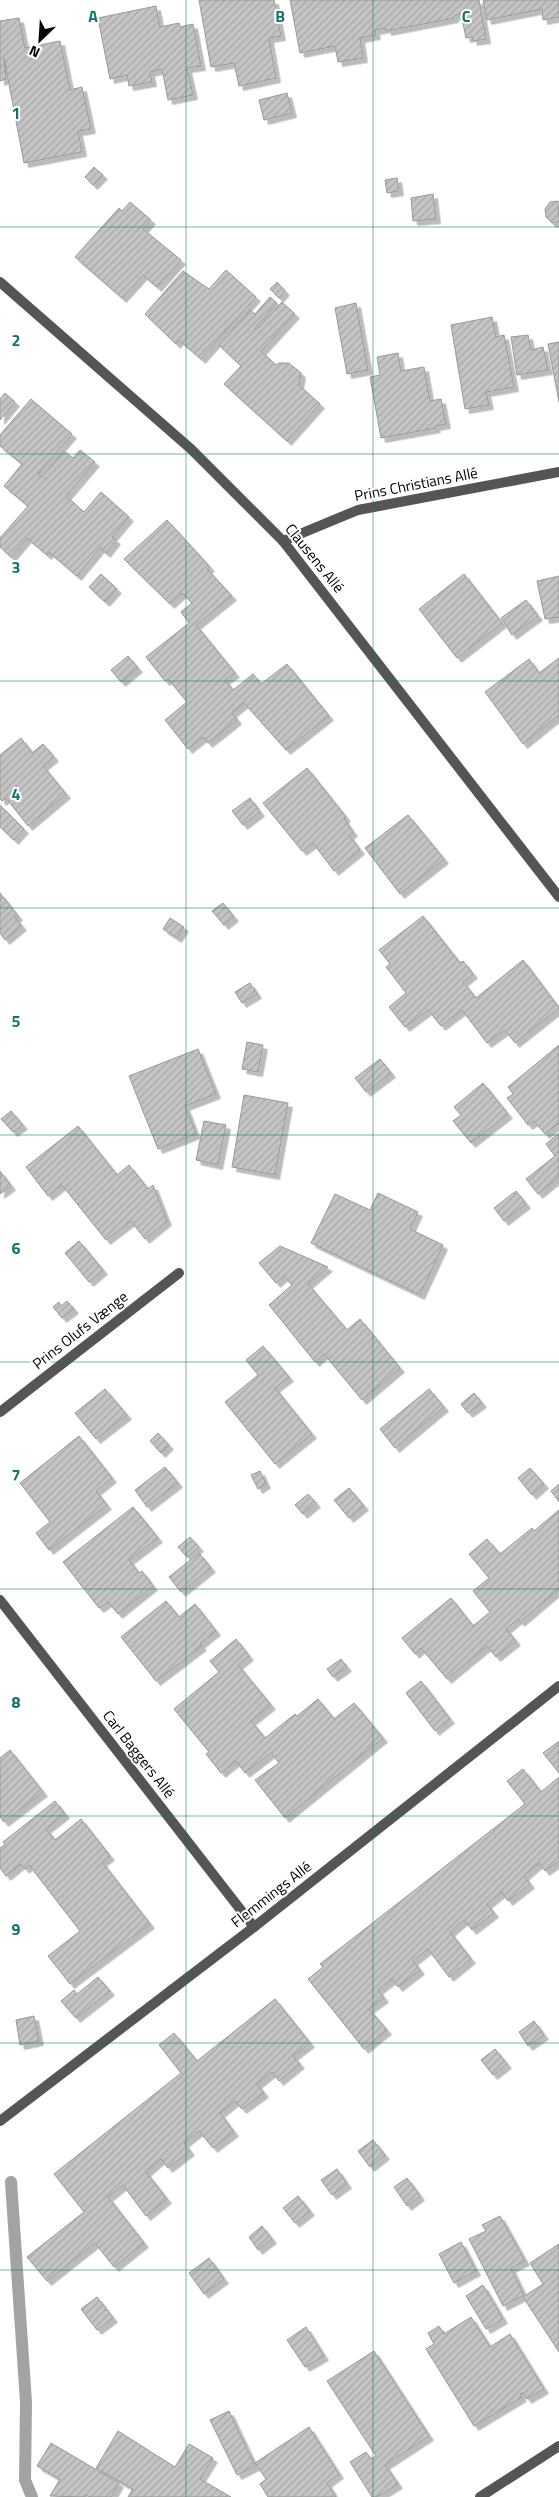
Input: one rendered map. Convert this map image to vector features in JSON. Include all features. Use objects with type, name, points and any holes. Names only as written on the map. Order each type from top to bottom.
[{"type":"street","name":"Clausens Allé","points":[[0,282],[191,449],[283,540],[559,897]]},
{"type":"street","name":"Prins Christians Allé","points":[[283,540],[358,510],[559,472]]},
{"type":"street","name":"Prins Olufs Vænge","points":[[0,1412],[179,1273]]},
{"type":"street","name":"Carl Baggers Allé","points":[[0,1600],[254,1927]]},
{"type":"street","name":"Flemmings Allé","points":[[0,2121],[254,1927],[559,1686]]},
{"type":"street","points":[[480,2497],[559,2446]]},
{"type":"building","points":[[199,0],[274,0],[281,36],[269,38],[276,78],[239,86],[234,63],[211,67]]},
{"type":"building","points":[[290,0],[479,0],[486,39],[473,41],[472,37],[466,38],[461,14],[454,16],[454,18],[387,31],[386,28],[375,30],[376,35],[360,38],[363,58],[338,62],[335,46],[300,53]]},
{"type":"building","points":[[483,0],[559,0],[559,17],[543,20],[542,9],[487,20]]},
{"type":"building","points":[[156,6],[160,27],[179,23],[180,27],[193,24],[201,66],[187,68],[193,95],[168,100],[162,69],[150,72],[152,82],[129,86],[127,75],[110,79],[98,18]]},
{"type":"building","points":[[19,18],[25,48],[60,41],[70,90],[82,87],[91,129],[78,131],[82,152],[24,163],[4,58],[6,79],[0,81],[0,21]]},
{"type":"building","points":[[287,93],[292,113],[264,120],[259,100]]},
{"type":"building","points":[[94,167],[103,175],[93,185],[85,177]]},
{"type":"building","points":[[397,178],[399,191],[387,193],[385,180]]},
{"type":"building","points":[[433,194],[436,219],[413,221],[411,198]]},
{"type":"building","points":[[558,201],[559,221],[552,223],[546,217],[545,209],[550,202]]},
{"type":"building","points":[[130,202],[151,220],[143,229],[181,260],[157,287],[143,275],[122,298],[75,257],[119,208],[122,211]]},
{"type":"building","points":[[226,270],[256,297],[201,359],[179,340],[176,344],[145,314],[183,271],[209,289]]},
{"type":"building","points":[[277,282],[285,291],[279,298],[270,289]]},
{"type":"building","points":[[270,297],[277,303],[255,328],[256,330],[282,302],[295,314],[261,351],[276,365],[279,363],[289,363],[301,373],[299,385],[320,404],[287,441],[224,384],[241,366],[219,345],[250,310],[255,314]]},
{"type":"building","points":[[356,303],[368,370],[347,374],[335,308]]},
{"type":"building","points":[[492,317],[496,337],[504,335],[514,387],[486,392],[489,405],[465,409],[451,325]]},
{"type":"building","points":[[528,335],[531,350],[543,347],[548,370],[517,375],[511,337]]},
{"type":"building","points":[[559,342],[559,402],[548,344]]},
{"type":"building","points":[[398,353],[401,371],[424,367],[430,401],[441,399],[446,424],[435,426],[436,428],[381,438],[370,377],[380,375],[377,357]]},
{"type":"building","points":[[5,393],[15,402],[0,420],[0,399]]},
{"type":"building","points":[[31,399],[72,434],[38,474],[42,477],[64,451],[73,458],[80,450],[95,462],[66,496],[84,512],[101,492],[129,517],[112,537],[116,540],[106,553],[100,548],[77,576],[49,552],[47,555],[27,538],[11,557],[0,547],[0,538],[28,506],[4,486],[22,464],[0,446],[0,435]]},
{"type":"building","points":[[167,520],[210,567],[207,569],[232,596],[196,625],[235,673],[225,680],[233,690],[253,674],[261,684],[287,664],[329,716],[286,750],[244,703],[232,713],[237,720],[208,743],[203,737],[188,749],[165,720],[187,702],[168,679],[165,681],[146,657],[189,623],[181,612],[192,603],[182,593],[170,604],[124,559]]},
{"type":"building","points":[[101,574],[117,589],[105,602],[89,587]]},
{"type":"building","points":[[464,574],[502,623],[457,658],[419,609]]},
{"type":"building","points":[[559,576],[559,617],[545,619],[537,581]]},
{"type":"building","points":[[526,600],[538,616],[512,635],[501,618]]},
{"type":"building","points":[[128,656],[138,668],[121,682],[111,670]]},
{"type":"building","points":[[559,658],[559,715],[523,744],[485,692],[529,659],[539,673]]},
{"type":"building","points":[[21,738],[32,753],[43,744],[54,757],[43,766],[66,794],[28,826],[6,798],[2,801],[0,799],[0,755]]},
{"type":"building","points":[[307,768],[346,817],[344,819],[353,832],[349,835],[360,850],[334,871],[313,843],[302,851],[263,803]]},
{"type":"building","points":[[250,798],[260,812],[243,825],[232,811]]},
{"type":"building","points":[[0,805],[24,829],[14,840],[0,827]]},
{"type":"building","points":[[408,815],[444,859],[400,894],[365,848]]},
{"type":"building","points":[[0,893],[18,916],[15,918],[22,926],[5,940],[0,933]]},
{"type":"building","points":[[223,903],[234,917],[224,925],[212,911]]},
{"type":"building","points":[[423,916],[460,963],[463,961],[473,974],[463,982],[476,998],[523,960],[559,1008],[515,1043],[505,1030],[487,1043],[462,1010],[441,1026],[428,1010],[405,1027],[389,1007],[406,993],[386,967],[390,964],[379,950]]},
{"type":"building","points":[[170,918],[184,927],[177,938],[163,929]]},
{"type":"building","points":[[250,983],[257,994],[242,1003],[235,992]]},
{"type":"building","points":[[247,1042],[263,1045],[258,1072],[242,1069]]},
{"type":"building","points":[[559,1045],[559,1123],[545,1134],[534,1121],[528,1125],[507,1098],[513,1094],[508,1087]]},
{"type":"building","points":[[198,1049],[216,1094],[185,1106],[196,1134],[158,1149],[129,1076]]},
{"type":"building","points":[[380,1059],[391,1073],[366,1092],[355,1078]]},
{"type":"building","points":[[483,1083],[508,1114],[471,1143],[453,1121],[461,1115],[454,1107]]},
{"type":"building","points":[[244,1095],[288,1103],[275,1175],[232,1167]]},
{"type":"building","points":[[11,1111],[23,1125],[13,1132],[1,1119]]},
{"type":"building","points":[[204,1121],[226,1125],[218,1165],[196,1160]]},
{"type":"building","points":[[78,1126],[117,1175],[129,1165],[148,1189],[153,1185],[167,1221],[145,1239],[131,1221],[106,1240],[62,1185],[48,1196],[26,1167]]},
{"type":"building","points":[[559,1133],[559,1177],[538,1194],[526,1179],[555,1156],[546,1144]]},
{"type":"building","points":[[0,1171],[11,1186],[0,1194]]},
{"type":"building","points":[[516,1191],[526,1204],[504,1221],[494,1208]]},
{"type":"building","points":[[378,1193],[418,1212],[410,1229],[443,1245],[420,1295],[311,1243],[335,1194],[370,1210]]},
{"type":"building","points":[[79,1241],[103,1270],[89,1282],[65,1253]]},
{"type":"building","points":[[280,1246],[328,1267],[308,1284],[347,1330],[360,1319],[400,1368],[362,1400],[324,1354],[315,1362],[269,1305],[292,1285],[284,1276],[276,1283],[259,1263]]},
{"type":"building","points":[[67,1301],[74,1309],[62,1318],[53,1307],[59,1302],[61,1306]]},
{"type":"building","points":[[263,1346],[289,1377],[275,1388],[312,1434],[275,1464],[225,1402],[258,1375],[246,1360]]},
{"type":"building","points":[[105,1389],[127,1415],[96,1439],[75,1413]]},
{"type":"building","points":[[429,1389],[444,1407],[395,1448],[380,1429]]},
{"type":"building","points":[[474,1393],[482,1403],[468,1413],[461,1404]]},
{"type":"building","points":[[158,1433],[169,1445],[161,1453],[150,1441]]},
{"type":"building","points":[[79,1436],[112,1478],[96,1491],[107,1505],[49,1550],[36,1533],[50,1522],[20,1483]]},
{"type":"building","points":[[165,1467],[178,1483],[147,1507],[135,1490]]},
{"type":"building","points":[[530,1468],[544,1484],[532,1495],[518,1478]]},
{"type":"building","points":[[260,1471],[266,1484],[258,1489],[251,1475]]},
{"type":"building","points":[[559,1484],[559,1502],[551,1491]]},
{"type":"building","points":[[349,1488],[364,1506],[349,1518],[334,1500]]},
{"type":"building","points":[[308,1494],[316,1503],[303,1514],[295,1505]]},
{"type":"building","points":[[133,1507],[158,1538],[129,1560],[139,1573],[142,1571],[153,1586],[118,1614],[108,1602],[99,1608],[63,1562]]},
{"type":"building","points":[[559,1510],[559,1589],[520,1622],[518,1619],[506,1629],[516,1641],[496,1657],[487,1646],[447,1679],[421,1648],[415,1654],[402,1638],[451,1598],[473,1626],[490,1612],[473,1591],[489,1578],[469,1554],[487,1539],[500,1554],[532,1528],[534,1531]]},
{"type":"building","points":[[190,1537],[199,1547],[187,1557],[178,1547]]},
{"type":"building","points":[[199,1553],[211,1568],[181,1592],[169,1577]]},
{"type":"building","points":[[166,1601],[179,1617],[195,1604],[216,1631],[200,1644],[202,1646],[156,1681],[121,1637]]},
{"type":"building","points":[[236,1639],[249,1656],[238,1665],[271,1705],[251,1721],[265,1738],[295,1714],[297,1716],[318,1699],[334,1719],[354,1703],[383,1738],[285,1818],[255,1780],[279,1763],[271,1753],[245,1773],[236,1761],[221,1773],[206,1754],[209,1752],[174,1709],[219,1672],[210,1661]]},
{"type":"building","points":[[341,1659],[347,1667],[333,1677],[327,1669]]},
{"type":"building","points":[[421,1681],[450,1719],[435,1731],[406,1693]]},
{"type":"building","points":[[559,1741],[559,1773],[543,1753]]},
{"type":"building","points":[[10,1750],[43,1792],[4,1822],[0,1817],[0,1758]]},
{"type":"building","points":[[523,1769],[541,1792],[559,1777],[559,1861],[545,1871],[539,1863],[524,1876],[530,1884],[508,1901],[502,1892],[487,1904],[494,1913],[472,1930],[464,1920],[450,1932],[471,1959],[449,1977],[428,1949],[413,1961],[420,1970],[398,1987],[392,1979],[378,1990],[384,1998],[369,2009],[387,2030],[364,2049],[308,1979],[323,1967],[320,1964],[525,1804],[507,1781]]},
{"type":"building","points":[[55,1801],[65,1814],[46,1829],[55,1840],[81,1819],[110,1856],[102,1862],[150,1924],[70,1984],[48,1956],[80,1931],[29,1865],[25,1869],[21,1864],[6,1876],[0,1868],[0,1848],[5,1845],[3,1842]]},
{"type":"building","points":[[98,1977],[110,1991],[76,2018],[61,2001],[74,1990],[77,1994]]},
{"type":"building","points":[[275,1999],[310,2043],[293,2056],[300,2064],[279,2081],[272,2072],[257,2084],[264,2093],[242,2109],[235,2101],[220,2113],[234,2132],[213,2148],[199,2131],[184,2143],[190,2151],[168,2168],[161,2159],[146,2172],[167,2199],[146,2216],[123,2185],[108,2197],[144,2243],[114,2267],[95,2243],[47,2281],[27,2257],[84,2212],[54,2174],[181,2073],[159,2045],[174,2033],[197,2061]]},
{"type":"building","points":[[34,2016],[39,2041],[20,2045],[16,2020]]},
{"type":"building","points":[[534,2021],[544,2035],[528,2046],[519,2032]]},
{"type":"building","points":[[495,2049],[507,2064],[493,2075],[481,2060]]},
{"type":"building","points":[[373,2140],[385,2155],[370,2167],[358,2151]]},
{"type":"building","points":[[337,2169],[347,2184],[332,2195],[321,2180]]},
{"type":"building","points":[[407,2178],[420,2196],[407,2206],[394,2187]]},
{"type":"building","points":[[298,2196],[310,2211],[295,2223],[283,2208]]},
{"type":"building","points":[[500,2216],[525,2261],[511,2268],[524,2295],[503,2306],[469,2239],[486,2231],[482,2225]]},
{"type":"building","points":[[262,2226],[272,2239],[258,2250],[249,2237]]},
{"type":"building","points":[[461,2242],[476,2271],[454,2283],[439,2254]]},
{"type":"building","points":[[559,2244],[559,2352],[523,2297],[543,2284],[530,2263]]},
{"type":"building","points":[[209,2258],[224,2279],[204,2294],[189,2273]]},
{"type":"building","points":[[483,2285],[503,2319],[486,2329],[466,2296]]},
{"type":"building","points":[[97,2297],[113,2318],[97,2330],[81,2309]]},
{"type":"building","points":[[471,2317],[490,2347],[510,2334],[544,2389],[527,2399],[523,2393],[520,2394],[522,2397],[474,2426],[426,2349],[434,2344],[428,2333],[439,2326],[444,2334]]},
{"type":"building","points":[[306,2327],[324,2356],[305,2367],[287,2340]]},
{"type":"building","points":[[374,2351],[429,2436],[385,2465],[398,2484],[377,2497],[372,2497],[350,2462],[366,2452],[371,2459],[376,2456],[327,2381]]},
{"type":"building","points":[[229,2411],[255,2466],[237,2475],[210,2420]]},
{"type":"building","points":[[309,2427],[339,2474],[327,2483],[336,2497],[268,2497],[260,2484],[266,2479],[255,2463]]},
{"type":"building","points":[[118,2431],[175,2467],[189,2444],[213,2458],[200,2479],[231,2497],[128,2497],[133,2489],[96,2468]]},
{"type":"building","points":[[51,2443],[119,2483],[111,2497],[90,2497],[86,2495],[85,2497],[50,2496],[60,2479],[37,2466]]},
{"type":"waterway","points":[[11,2182],[26,2402],[25,2480],[32,2497]]}]
